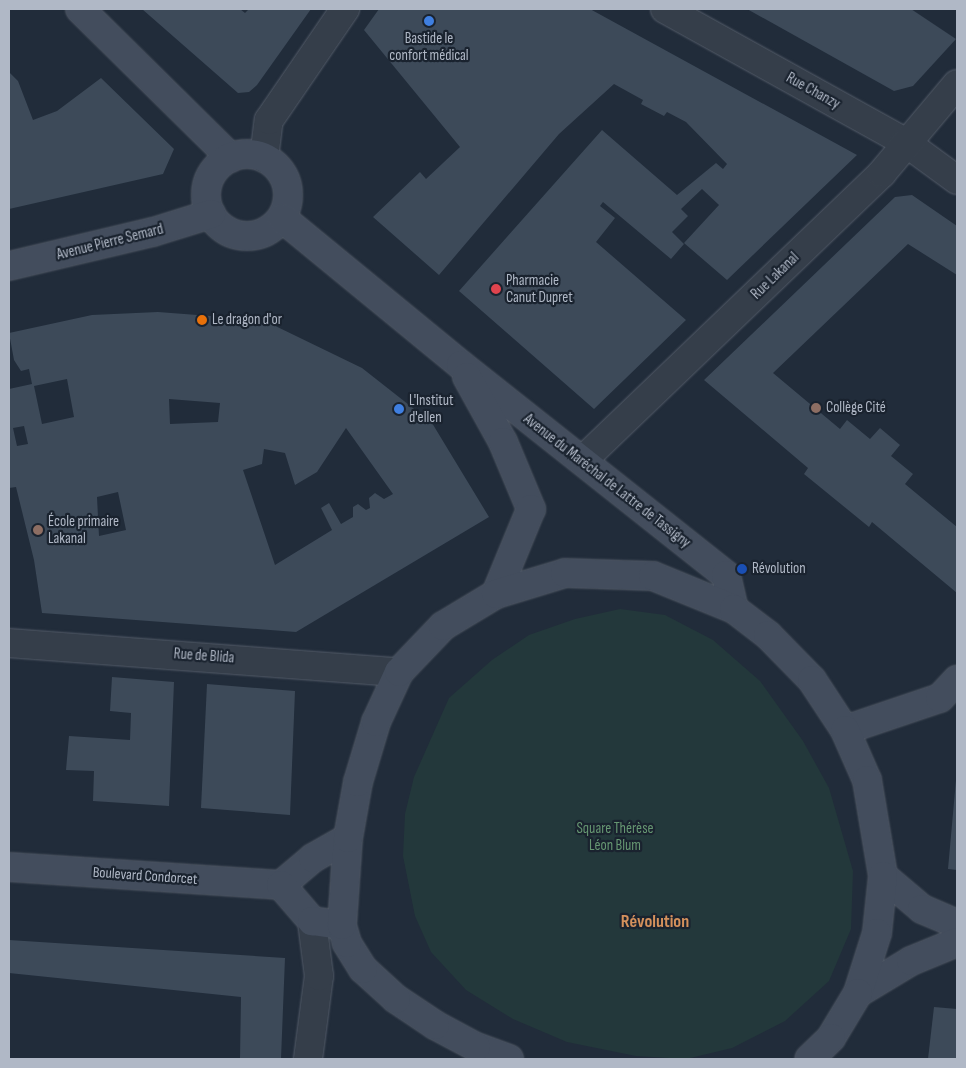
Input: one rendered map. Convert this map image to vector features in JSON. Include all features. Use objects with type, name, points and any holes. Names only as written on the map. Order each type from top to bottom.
[{"type":"main road","points":[[80,9],[231,158]]},
{"type":"main road","points":[[242,154],[264,158],[276,166],[288,191],[282,218],[272,228],[245,236],[219,225],[211,214],[207,194],[212,176],[231,158],[242,154]]},
{"type":"main road","name":"Avenue Pierre Semard","points":[[9,266],[154,232],[211,214]]},
{"type":"main road","name":"Avenue du Maréchal de Lattre de Tassigny","points":[[282,218],[461,366],[583,460],[726,576],[734,609]]},
{"type":"main road","name":"Avenue du Maréchal de Lattre de Tassigny","points":[[461,366],[503,442],[530,510],[496,594]]},
{"type":"main road","points":[[510,1059],[476,1047],[396,999],[363,969],[345,934],[348,838],[358,782],[376,722],[399,672],[443,626],[496,594],[565,573],[653,576],[734,609],[768,635],[812,680],[845,730],[867,780],[883,876],[877,933],[858,994],[820,1057]]},
{"type":"main road","points":[[845,730],[940,698],[957,680]]},
{"type":"main road","points":[[345,934],[312,921],[281,885],[313,858],[348,838]]},
{"type":"main road","name":"Boulevard Condorcet","points":[[9,867],[281,885]]},
{"type":"main road","points":[[883,876],[922,909],[957,924]]},
{"type":"main road","points":[[858,994],[910,961],[957,942]]},
{"type":"street","points":[[264,158],[269,120],[344,9]]},
{"type":"street","name":"Rue Chanzy","points":[[665,9],[905,142],[957,180]]},
{"type":"street","name":"Rue Lakanal","points":[[583,460],[882,173],[905,142],[957,84]]},
{"type":"street","name":"Rue de Blida","points":[[9,643],[399,672]]},
{"type":"street","points":[[308,1059],[319,976],[312,921]]},
{"type":"street","points":[[319,976],[345,934]]},
{"type":"green space","name":"Square Thérèse Léon Blum","points":[[620,609],[665,615],[713,640],[760,681],[803,741],[829,788],[853,871],[851,929],[829,981],[785,1021],[732,1048],[686,1059],[636,1056],[567,1042],[513,1019],[466,990],[431,952],[415,916],[403,856],[405,814],[414,777],[449,698],[492,660],[529,635],[575,619]]},
{"type":"building","points":[[142,9],[240,9],[245,13],[249,9],[311,9],[257,85],[249,92],[238,93]]},
{"type":"building","points":[[379,9],[590,9],[857,155],[727,280],[684,243],[719,205],[702,189],[681,209],[688,216],[672,232],[684,244],[671,259],[603,202],[600,206],[615,218],[596,242],[686,320],[594,409],[459,291],[602,130],[677,195],[716,163],[723,169],[727,164],[686,122],[667,112],[664,116],[641,104],[643,100],[614,84],[559,134],[439,275],[373,217],[420,172],[426,179],[460,147],[364,30]]},
{"type":"building","points":[[747,9],[911,9],[956,39],[913,86],[894,91]]},
{"type":"building","points":[[9,72],[18,81],[33,120],[57,111],[101,78],[174,149],[163,174],[9,209]]},
{"type":"building","points":[[912,195],[957,226],[957,275],[908,244],[773,373],[840,429],[847,420],[870,439],[880,428],[900,445],[891,456],[913,474],[905,484],[957,527],[957,593],[872,522],[869,527],[804,474],[808,468],[704,380],[895,197]]},
{"type":"building","points":[[158,312],[263,320],[362,368],[432,423],[489,517],[296,632],[42,613],[34,560],[16,487],[9,488],[9,389],[32,384],[29,369],[21,371],[14,360],[9,333],[92,315]],"holes":[[[67,379],[74,417],[42,424],[34,386]],[[169,399],[220,403],[218,422],[170,424]],[[24,426],[28,444],[17,446],[13,428]],[[346,428],[393,494],[384,499],[375,493],[369,498],[370,508],[366,510],[358,504],[353,507],[353,517],[341,524],[329,503],[321,508],[332,530],[275,565],[243,470],[262,464],[264,449],[285,453],[295,485],[317,472]],[[118,492],[126,530],[99,536],[97,497]]]},
{"type":"building","points":[[112,677],[174,682],[169,806],[93,801],[94,771],[66,770],[69,736],[130,740],[131,713],[110,711]]},
{"type":"building","points":[[207,684],[295,691],[290,815],[201,808]]},
{"type":"building","points":[[957,780],[957,870],[948,869]]},
{"type":"building","points":[[9,940],[285,958],[281,1059],[240,1059],[241,997],[9,973]]},
{"type":"building","points":[[934,1007],[957,1009],[957,1059],[928,1059]]},
{"type":"place","name":"Bastide le confort médical","points":[[429,21]]},
{"type":"place","name":"Pharmacie Canut Dupret","points":[[496,289]]},
{"type":"place","name":"Le dragon d'or","points":[[202,320]]},
{"type":"place","name":"Collège Cité","points":[[816,408]]},
{"type":"place","name":"L'Institut d'ellen","points":[[399,409]]},
{"type":"place","name":"École primaire Lakanal","points":[[38,530]]},
{"type":"place","name":"Révolution","points":[[742,569]]},
{"type":"district","name":"Révolution","points":[[655,922]]}]
